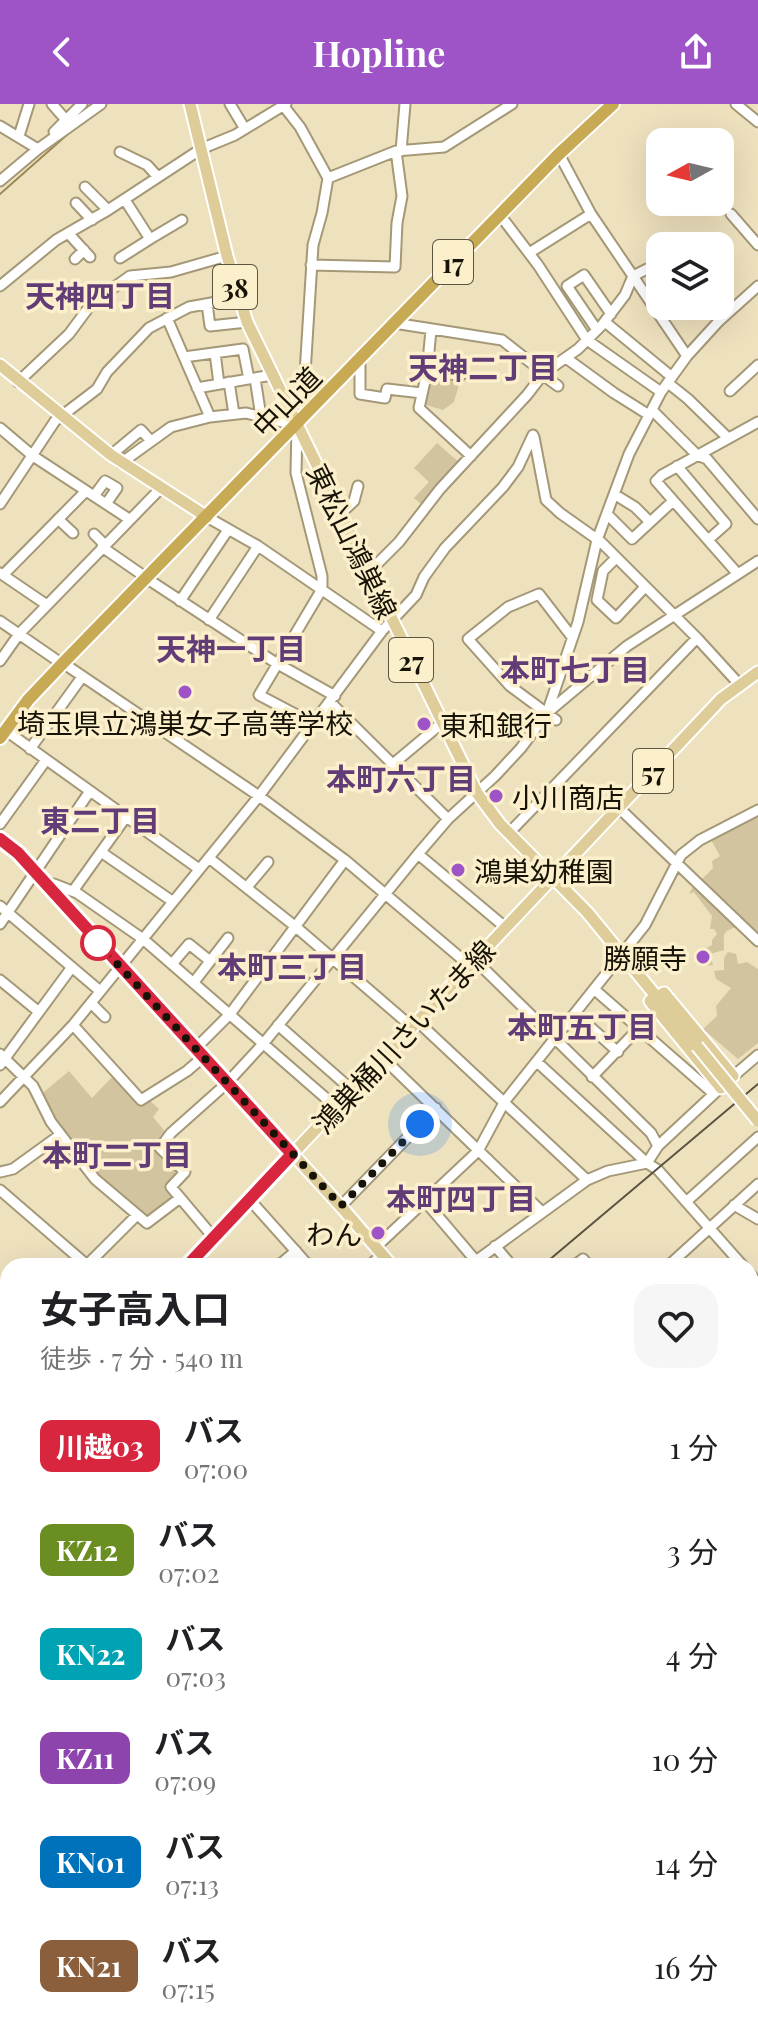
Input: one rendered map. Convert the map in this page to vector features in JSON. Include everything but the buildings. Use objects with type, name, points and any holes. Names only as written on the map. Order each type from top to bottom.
[{"type":"highway","name":"中山道","points":[[292,421],[303,406],[543,162],[604,104]]},
{"type":"highway","name":"中山道","points":[[2,731],[61,662],[292,421],[357,362],[559,154],[613,104]]},
{"type":"main road","name":"38","points":[[190,104],[239,298],[292,421]]},
{"type":"main road","points":[[0,365],[116,459],[204,514]]},
{"type":"main road","name":"東松山鴻巣線","points":[[292,421],[477,793],[509,833],[626,952],[656,996],[758,1121]]},
{"type":"main road","name":"57","points":[[554,876],[721,699],[758,672]]},
{"type":"main road","points":[[0,839],[34,871],[385,1258]]},
{"type":"main road","name":"鴻巣桶川さいたま線","points":[[195,1258],[554,876]]},
{"type":"main road","points":[[717,1091],[650,1001],[664,993],[733,1076]]},
{"type":"street","points":[[19,136],[29,104]]},
{"type":"street","points":[[52,104],[66,120]]},
{"type":"street","points":[[38,149],[82,104]]},
{"type":"street","points":[[0,181],[38,149],[101,104]]},
{"type":"street","points":[[230,104],[245,129]]},
{"type":"street","points":[[0,286],[68,233],[125,200],[201,149],[245,129],[284,104],[328,178],[313,245],[303,406]]},
{"type":"street","points":[[311,265],[395,267],[402,196],[399,151],[405,104]]},
{"type":"street","points":[[328,178],[399,151],[444,147],[512,104]]},
{"type":"street","points":[[736,104],[758,122]]},
{"type":"street","points":[[0,126],[38,149]]},
{"type":"street","points":[[120,152],[147,165],[158,177]]},
{"type":"street","points":[[559,154],[591,214],[687,356]]},
{"type":"street","points":[[85,187],[108,210]]},
{"type":"street","points":[[125,200],[150,239]]},
{"type":"street","points":[[76,203],[92,220]]},
{"type":"street","points":[[529,253],[591,214]]},
{"type":"street","points":[[500,215],[587,340],[661,392]]},
{"type":"street","points":[[733,216],[758,245]]},
{"type":"street","points":[[120,258],[182,220]]},
{"type":"street","points":[[68,233],[87,254],[75,259]]},
{"type":"street","points":[[18,382],[69,334],[92,303],[130,276],[171,272],[227,256]]},
{"type":"street","points":[[369,572],[399,542],[440,489],[544,374],[587,340],[604,322],[633,276],[646,270]]},
{"type":"street","points":[[604,322],[584,275],[567,286],[604,322],[670,380],[728,438]]},
{"type":"street","points":[[552,716],[597,540],[629,454],[661,392],[687,356],[718,322],[758,286]]},
{"type":"street","points":[[0,504],[60,416],[97,389],[107,372],[149,328],[189,307],[239,298]]},
{"type":"street","points":[[207,304],[210,326],[247,322]]},
{"type":"street","points":[[167,318],[210,417]]},
{"type":"street","points":[[394,323],[502,340],[558,386]]},
{"type":"street","points":[[431,330],[427,372],[419,408],[471,456]]},
{"type":"street","points":[[184,357],[243,349],[261,417]]},
{"type":"street","points":[[215,353],[234,414]]},
{"type":"street","points":[[566,358],[650,412],[697,455],[707,459],[758,519]]},
{"type":"street","points":[[357,362],[360,365],[360,394],[385,398],[387,389],[422,393]]},
{"type":"street","points":[[730,391],[758,365]]},
{"type":"street","points":[[427,372],[461,375]]},
{"type":"street","points":[[197,388],[272,375]]},
{"type":"street","points":[[116,459],[141,430],[151,441],[171,427],[210,417],[246,413],[292,421],[296,473],[322,576],[322,589],[259,695],[314,724]]},
{"type":"street","points":[[737,573],[656,481],[677,466],[758,422]]},
{"type":"street","points":[[0,428],[33,456],[129,519]]},
{"type":"street","points":[[0,1102],[73,1025],[259,796],[382,631],[416,595],[424,577],[445,548],[503,487],[525,456],[533,435],[546,500],[616,558],[739,684]]},
{"type":"street","points":[[677,466],[726,524],[708,540]]},
{"type":"street","points":[[47,605],[1,574],[58,519],[105,481],[117,488],[106,504]]},
{"type":"street","points":[[340,514],[354,501],[358,486]]},
{"type":"street","points":[[0,661],[19,634],[161,488]]},
{"type":"street","points":[[614,494],[635,507],[650,522]]},
{"type":"street","points":[[607,514],[632,539],[673,501]]},
{"type":"street","points":[[204,514],[258,546],[382,631]]},
{"type":"street","points":[[58,519],[73,533]]},
{"type":"street","points":[[180,601],[228,530]]},
{"type":"street","points":[[94,534],[103,546],[180,601],[332,699],[448,819]]},
{"type":"street","points":[[209,620],[258,546]]},
{"type":"street","points":[[616,558],[603,571],[597,600],[616,618],[645,587]]},
{"type":"street","points":[[214,1238],[171,1187],[185,1172],[160,1148],[171,1133],[226,1084],[263,1044],[448,819],[552,716],[627,646],[758,561]]},
{"type":"street","points":[[552,716],[510,686],[468,639],[508,607],[539,594],[572,637]]},
{"type":"street","points":[[0,621],[259,796],[345,860],[557,1037],[592,1077],[651,1133],[658,1146]]},
{"type":"street","points":[[509,833],[697,638]]},
{"type":"street","points":[[30,749],[82,677]]},
{"type":"street","points":[[393,764],[442,723]]},
{"type":"street","points":[[2,731],[199,869]]},
{"type":"street","points":[[0,824],[46,760]]},
{"type":"street","points":[[0,924],[4,909],[90,791]]},
{"type":"street","points":[[618,807],[758,941]]},
{"type":"street","points":[[374,1258],[425,1201],[478,1151],[505,1101],[645,925],[681,855],[700,840],[758,810]]},
{"type":"street","points":[[73,891],[126,817]]},
{"type":"street","points":[[101,852],[172,901]]},
{"type":"street","points":[[418,854],[505,927]]},
{"type":"street","points":[[209,858],[415,1024],[505,1101],[587,1180]]},
{"type":"street","points":[[73,1025],[141,1100],[187,1071],[345,860]]},
{"type":"street","points":[[247,887],[268,862]]},
{"type":"street","points":[[47,886],[54,884],[73,891],[143,939],[336,1107]]},
{"type":"street","points":[[4,909],[100,991]]},
{"type":"street","points":[[194,982],[228,938]]},
{"type":"street","points":[[172,964],[189,944],[210,961]]},
{"type":"street","points":[[72,967],[2,1059],[33,1086],[60,1135],[95,1179],[137,1215],[150,1223],[180,1198]]},
{"type":"street","points":[[0,980],[39,1012]]},
{"type":"street","points":[[595,990],[717,1091]]},
{"type":"street","points":[[91,1003],[105,1017]]},
{"type":"street","points":[[576,1014],[618,1052]]},
{"type":"street","points":[[278,1025],[352,1090]]},
{"type":"street","points":[[592,1077],[639,1028]]},
{"type":"street","points":[[479,1258],[587,1180],[608,1171],[647,1163],[658,1146],[758,1055]]},
{"type":"street","points":[[383,1058],[542,1212]]},
{"type":"street","points":[[537,1062],[665,1178],[736,1258]]},
{"type":"street","points":[[341,1206],[436,1108]]},
{"type":"street","points":[[0,1172],[13,1169],[60,1135]]},
{"type":"street","points":[[686,1202],[758,1137]]},
{"type":"street","points":[[677,1258],[758,1184]]},
{"type":"street","points":[[0,1190],[75,1258]]},
{"type":"street","points":[[250,1200],[302,1258]]},
{"type":"street","points":[[425,1201],[469,1258]]},
{"type":"street","points":[[734,1205],[758,1219]]},
{"type":"street","points":[[89,1258],[137,1215]]},
{"type":"street","points":[[495,1246],[505,1258]]},
{"type":"street","points":[[288,1258],[296,1251]]},
{"type":"shaded area","points":[[429,374],[461,377],[454,402],[443,410],[422,404]]},
{"type":"shaded area","points":[[437,443],[461,464],[422,505],[414,498],[429,482],[414,468]]},
{"type":"shaded area","points":[[758,813],[758,932],[754,935],[700,881],[713,868],[712,861],[720,856],[710,838]]},
{"type":"shaded area","points":[[695,883],[739,926],[725,934],[724,950],[710,954],[713,965],[702,966],[701,951],[712,945],[717,934],[710,929],[712,916],[694,892],[689,894]]},
{"type":"shaded area","points":[[728,952],[736,954],[738,964],[747,962],[758,969],[758,1043],[738,1059],[703,1029],[717,1016],[716,1006],[731,988],[716,979],[714,971],[724,970],[724,958]]},
{"type":"shaded area","points":[[69,1071],[92,1098],[115,1074],[142,1101],[146,1097],[159,1109],[153,1117],[169,1136],[161,1148],[185,1172],[172,1187],[180,1198],[150,1223],[95,1179],[38,1097]]},
{"type":"waterway","points":[[0,194],[77,126]]},
{"type":"railway","points":[[551,1258],[758,1084]]},
{"type":"bus line","name":"川越03","points":[[0,839],[18,853],[292,1154],[194,1258]]},
{"type":"place","name":"埼玉県立鴻巣女子高等学校","points":[[185,692]]},
{"type":"place","name":"東和銀行","points":[[424,724]]},
{"type":"place","name":"小川商店","points":[[496,796]]},
{"type":"place","name":"鴻巣幼稚園","points":[[458,870]]},
{"type":"place","name":"勝願寺","points":[[703,957]]},
{"type":"place","name":"わん","points":[[378,1233]]},
{"type":"district","name":"天神四丁目","points":[[100,295]]},
{"type":"district","name":"天神二丁目","points":[[483,367]]},
{"type":"district","name":"天神一丁目","points":[[231,648]]},
{"type":"district","name":"本町七丁目","points":[[575,669]]},
{"type":"district","name":"本町六丁目","points":[[401,778]]},
{"type":"district","name":"東二丁目","points":[[100,820]]},
{"type":"district","name":"本町三丁目","points":[[292,966]]},
{"type":"district","name":"本町五丁目","points":[[582,1026]]},
{"type":"district","name":"本町二丁目","points":[[117,1154]]},
{"type":"district","name":"本町四丁目","points":[[461,1198]]},
{"type":"route","points":[[98,943],[341,1206],[420,1124]]}]
